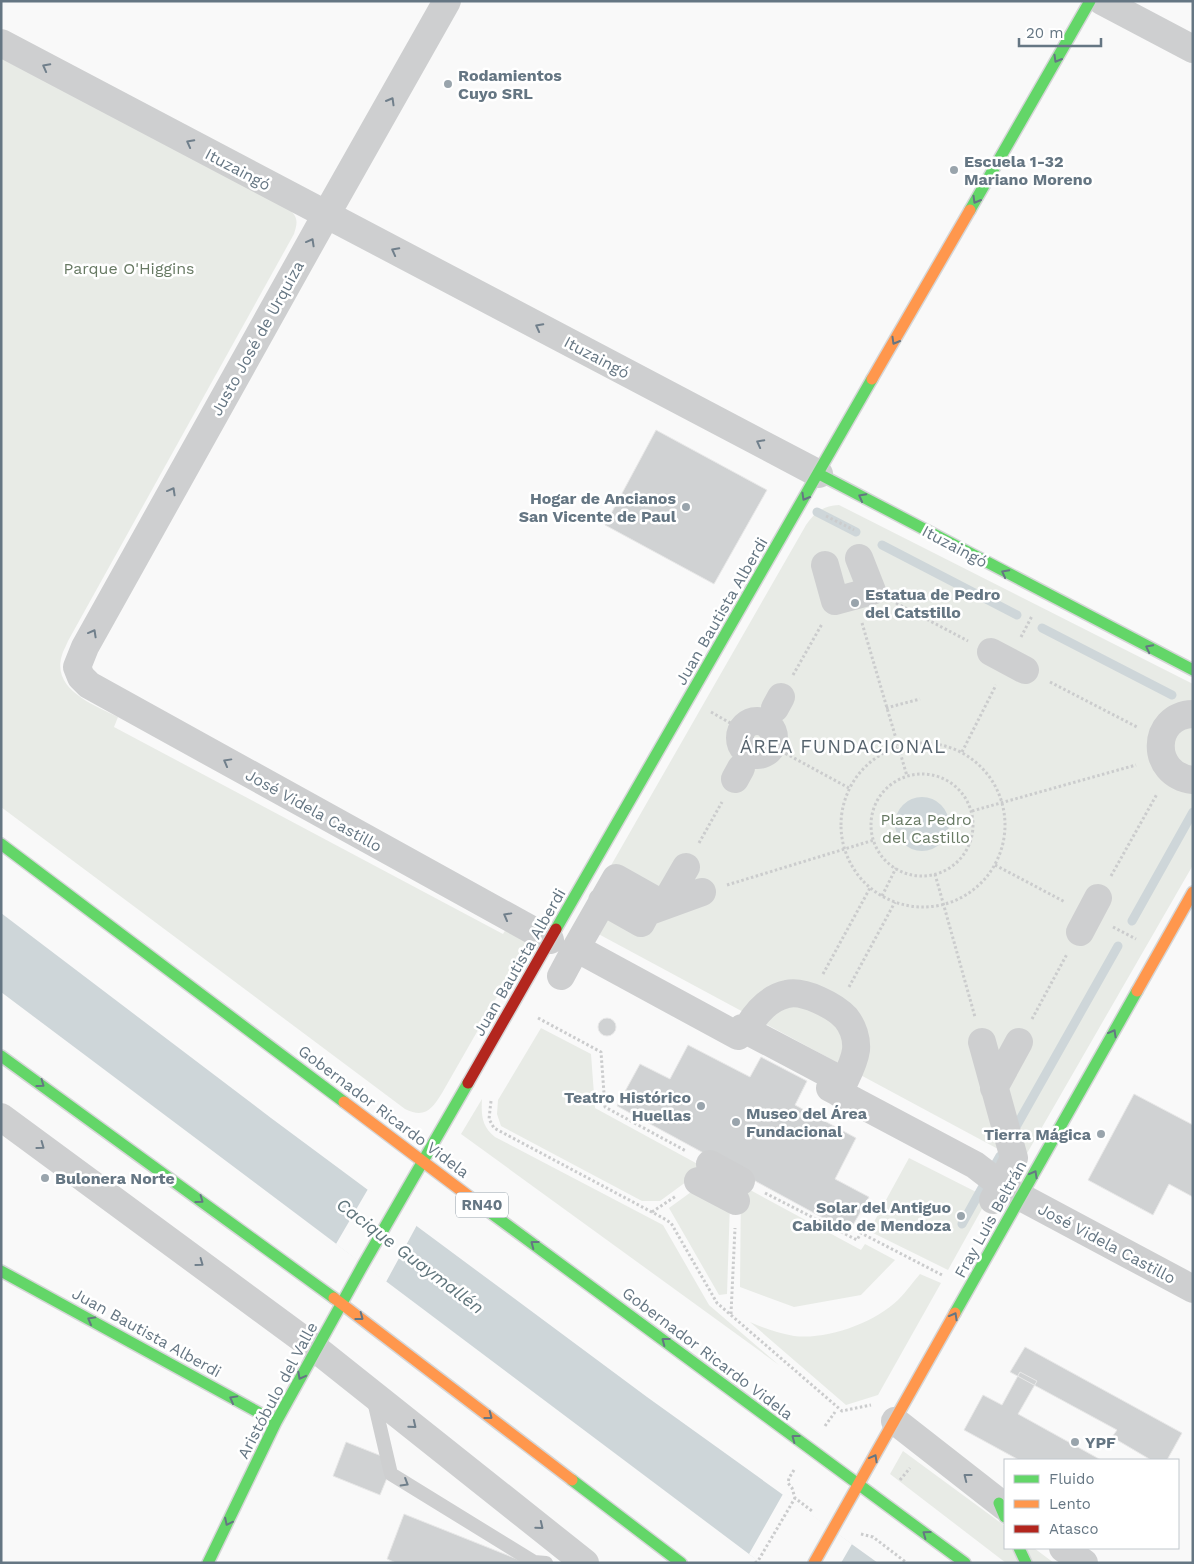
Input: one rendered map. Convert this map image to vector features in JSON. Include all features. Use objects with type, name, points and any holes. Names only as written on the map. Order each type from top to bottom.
[{"type":"main road","name":"Juan Bautista Alberdi","points":[[380,1236],[424,1161],[563,956],[819,474],[1090,1]]},
{"type":"main road","name":"Ituzaingó","points":[[819,474],[1193,670]]},
{"type":"main road","name":"Gobernador Ricardo Videla","points":[[1,844],[859,1486],[965,1563]]},
{"type":"main road","name":"Fray Luis Beltrán","points":[[815,1562],[895,1420],[1006,1192],[1193,892]]},
{"type":"main road","points":[[1,1056],[341,1303],[681,1563]]},
{"type":"main road","name":"Aristóbulo del Valle","points":[[208,1563],[276,1422],[380,1236]]},
{"type":"main road","name":"Juan Bautista Alberdi","points":[[1,1270],[276,1422]]},
{"type":"main road","points":[[1019,1549],[1026,1563]]},
{"type":"street","name":"Justo José de Urquiza","points":[[81,677],[77,667],[85,647],[447,1]]},
{"type":"street","points":[[1102,1],[1193,50]]},
{"type":"street","name":"Ituzaingó","points":[[1,43],[819,474]]},
{"type":"street","points":[[823,564],[856,584]]},
{"type":"street","name":"José Videla Castillo","points":[[81,677],[89,685],[101,692],[563,956],[738,1036],[742,1028],[746,1030]]},
{"type":"street","points":[[1162,761],[1168,726],[1176,718],[1193,714]]},
{"type":"street","points":[[563,956],[602,901],[641,923],[647,912],[668,888],[702,892]]},
{"type":"street","points":[[815,989],[841,1002],[845,1017],[852,1026],[856,1049],[850,1070],[839,1093],[830,1088],[835,1077],[746,1030],[757,1012],[767,1003],[778,997],[815,989]]},
{"type":"street","points":[[982,1042],[1014,1158],[1006,1192]]},
{"type":"street","points":[[994,1088],[1019,1042]]},
{"type":"street","name":"José Videla Castillo","points":[[839,1093],[975,1165],[1006,1192],[1193,1289]]},
{"type":"street","points":[[1,1118],[316,1349],[585,1563]]},
{"type":"street","points":[[895,1420],[1003,1509]]},
{"type":"street","points":[[1064,1549],[1084,1563]]},
{"type":"lane","points":[[372,1392],[391,1474],[534,1562],[546,1563]]},
{"type":"path","points":[[824,515],[856,584],[886,708],[907,776]]},
{"type":"path","points":[[856,584],[1008,661],[1162,761]]},
{"type":"path","points":[[668,888],[754,736],[856,584]]},
{"type":"path","points":[[962,752],[1034,613]]},
{"type":"path","points":[[886,708],[920,699]]},
{"type":"path","points":[[754,736],[849,788]]},
{"type":"path","points":[[930,742],[962,752],[976,761],[987,773],[996,786],[1002,802],[1005,818],[1004,834],[1001,850],[995,865],[985,879],[972,890],[958,899],[944,904],[926,907],[910,906],[882,896],[870,888],[854,870],[844,850],[841,825],[842,812],[849,788],[869,762],[882,753],[898,746],[930,742]]},
{"type":"path","points":[[972,811],[1162,761]]},
{"type":"path","points":[[1019,1042],[1089,915],[1162,761]]},
{"type":"path","points":[[925,774],[943,777],[962,792],[972,811],[973,829],[968,848],[956,863],[936,874],[920,876],[896,868],[882,856],[874,840],[871,822],[873,810],[878,799],[896,781],[907,776],[925,774]]},
{"type":"path","points":[[702,892],[874,840]]},
{"type":"path","points":[[995,865],[1138,940]]},
{"type":"path","points":[[882,896],[896,868]]},
{"type":"path","points":[[936,874],[982,1042]]},
{"type":"path","points":[[815,989],[870,888]]},
{"type":"path","points":[[841,1002],[895,902]]},
{"type":"path","points":[[563,956],[538,1018],[601,1052],[605,1107],[721,1183],[857,1240],[861,1233],[950,1279]]},
{"type":"path","points":[[492,1097],[489,1119],[494,1128],[671,1224],[717,1303],[842,1411],[871,1405]]},
{"type":"path","points":[[652,1212],[721,1183]]},
{"type":"path","points":[[721,1183],[731,1315]]},
{"type":"path","points":[[756,1562],[794,1500]]},
{"type":"path","points":[[855,1532],[873,1537],[907,1563]]},
{"type":"green space","name":"Parque O'Higgins","points":[[1,58],[290,210],[296,218],[294,234],[68,641],[62,655],[60,667],[63,678],[77,695],[118,717],[114,727],[503,934],[509,924],[528,939],[526,946],[442,1093],[435,1104],[423,1113],[405,1109],[1,807]]},
{"type":"green space","name":"Plaza Pedro del Castillo","points":[[839,505],[1193,684],[1193,865],[1022,1162],[578,923],[806,525],[820,511]]},
{"type":"green space","points":[[541,1028],[591,1054],[595,1108],[705,1168],[660,1201],[642,1201],[501,1126],[497,1114],[498,1100]]},
{"type":"green space","points":[[482,1099],[483,1120],[487,1129],[495,1137],[663,1225],[709,1305],[779,1365],[461,1134]]},
{"type":"green space","points":[[909,1158],[988,1198],[948,1270],[869,1231]]},
{"type":"green space","points":[[741,1185],[861,1250],[865,1244],[895,1260],[861,1295],[794,1307],[740,1287]]},
{"type":"green space","points":[[698,1187],[730,1203],[727,1294],[719,1295],[669,1208]]},
{"type":"green space","points":[[920,1274],[941,1283],[878,1395],[846,1405],[750,1322],[794,1336],[807,1337],[835,1332],[863,1323],[888,1308],[901,1297]]},
{"type":"green space","points":[[903,1451],[1004,1525],[1004,1549],[1035,1549],[1054,1563],[1006,1563],[890,1474]]},
{"type":"water","points":[[917,797],[927,797],[937,801],[945,809],[949,824],[945,839],[937,847],[927,851],[917,851],[907,847],[899,839],[895,829],[895,819],[899,809],[907,801]]},
{"type":"water","name":"Cacique Guaymallén","points":[[1,913],[271,1118],[647,1397],[878,1563],[761,1563],[1,992]]},
{"type":"pier","points":[[368,1189],[417,1225],[386,1282],[336,1244]]},
{"type":"pier","points":[[783,1494],[852,1544],[841,1563],[760,1563],[749,1554]]},
{"type":"building","name":"Hogar de Ancianos San Vicente de Paul","points":[[656,430],[767,490],[714,584],[605,525]]},
{"type":"building","points":[[603,1018],[611,1018],[616,1023],[614,1034],[603,1036],[598,1031],[598,1023]]},
{"type":"building","name":"Museo del Área Fundacional","points":[[688,1045],[750,1077],[761,1057],[807,1081],[795,1105],[856,1138],[835,1179],[869,1197],[849,1232],[617,1106],[640,1064],[670,1079]]},
{"type":"building","points":[[1134,1094],[1193,1125],[1193,1197],[1169,1184],[1153,1215],[1088,1180]]},
{"type":"building","points":[[1025,1347],[1182,1433],[1168,1459],[1149,1459],[1112,1437],[1117,1430],[1010,1372]]},
{"type":"building","points":[[1020,1372],[1037,1381],[1018,1414],[1099,1459],[1017,1459],[964,1430],[983,1395],[1002,1405]]},
{"type":"building","points":[[346,1442],[394,1461],[380,1495],[333,1476]]},
{"type":"building","points":[[404,1514],[527,1563],[396,1563],[387,1559]]},
{"type":"waterway","points":[[817,512],[856,532]]},
{"type":"waterway","points":[[882,545],[1017,615]]},
{"type":"waterway","points":[[1042,628],[1172,695]]},
{"type":"waterway","points":[[1132,921],[1193,812]]},
{"type":"waterway","points":[[1017,1125],[1118,946]]},
{"type":"waterway","points":[[996,1163],[1000,1156]]},
{"type":"waterway","points":[[962,1224],[982,1188]]},
{"type":"traffic: fast","points":[[970,210],[1090,1]]},
{"type":"traffic: fast","points":[[556,929],[872,379]]},
{"type":"traffic: fast","points":[[819,474],[1193,670]]},
{"type":"traffic: fast","points":[[1,844],[344,1102]]},
{"type":"traffic: fast","points":[[955,1313],[1137,991]]},
{"type":"traffic: fast","points":[[1,1056],[334,1298]]},
{"type":"traffic: fast","points":[[208,1563],[276,1422],[363,1265],[468,1083]]},
{"type":"traffic: fast","points":[[487,1210],[965,1563]]},
{"type":"traffic: fast","points":[[1,1271],[276,1422]]},
{"type":"traffic: fast","points":[[572,1480],[681,1563]]},
{"type":"traffic: fast","points":[[999,1503],[1004,1515]]},
{"type":"traffic: fast","points":[[1019,1549],[1026,1563]]},
{"type":"traffic: slow","points":[[872,379],[970,210]]},
{"type":"traffic: slow","points":[[1137,991],[1193,892]]},
{"type":"traffic: slow","points":[[344,1102],[487,1210]]},
{"type":"traffic: slow","points":[[334,1298],[572,1480]]},
{"type":"traffic: slow","points":[[814,1563],[955,1313]]},
{"type":"traffic: jam","points":[[468,1083],[556,929]]},
{"type":"place","name":"Rodamientos Cuyo SRL","points":[[448,84]]},
{"type":"place","name":"Escuela 1-32 Mariano Moreno","points":[[954,170]]},
{"type":"place","name":"Hogar de Ancianos San Vicente de Paul","points":[[686,507]]},
{"type":"place","name":"Estatua de Pedro del Catstillo","points":[[855,603]]},
{"type":"place","name":"Teatro Histórico Huellas","points":[[701,1106]]},
{"type":"place","name":"Museo del Área Fundacional","points":[[736,1122]]},
{"type":"place","name":"Tierra Mágica","points":[[1101,1134]]},
{"type":"place","name":"Bulonera Norte","points":[[45,1178]]},
{"type":"place","name":"Solar del Antiguo Cabildo de Mendoza","points":[[961,1216]]},
{"type":"place","name":"YPF","points":[[1075,1442]]},
{"type":"district","name":"ÁREA FUNDACIONAL","points":[[843,746]]}]
